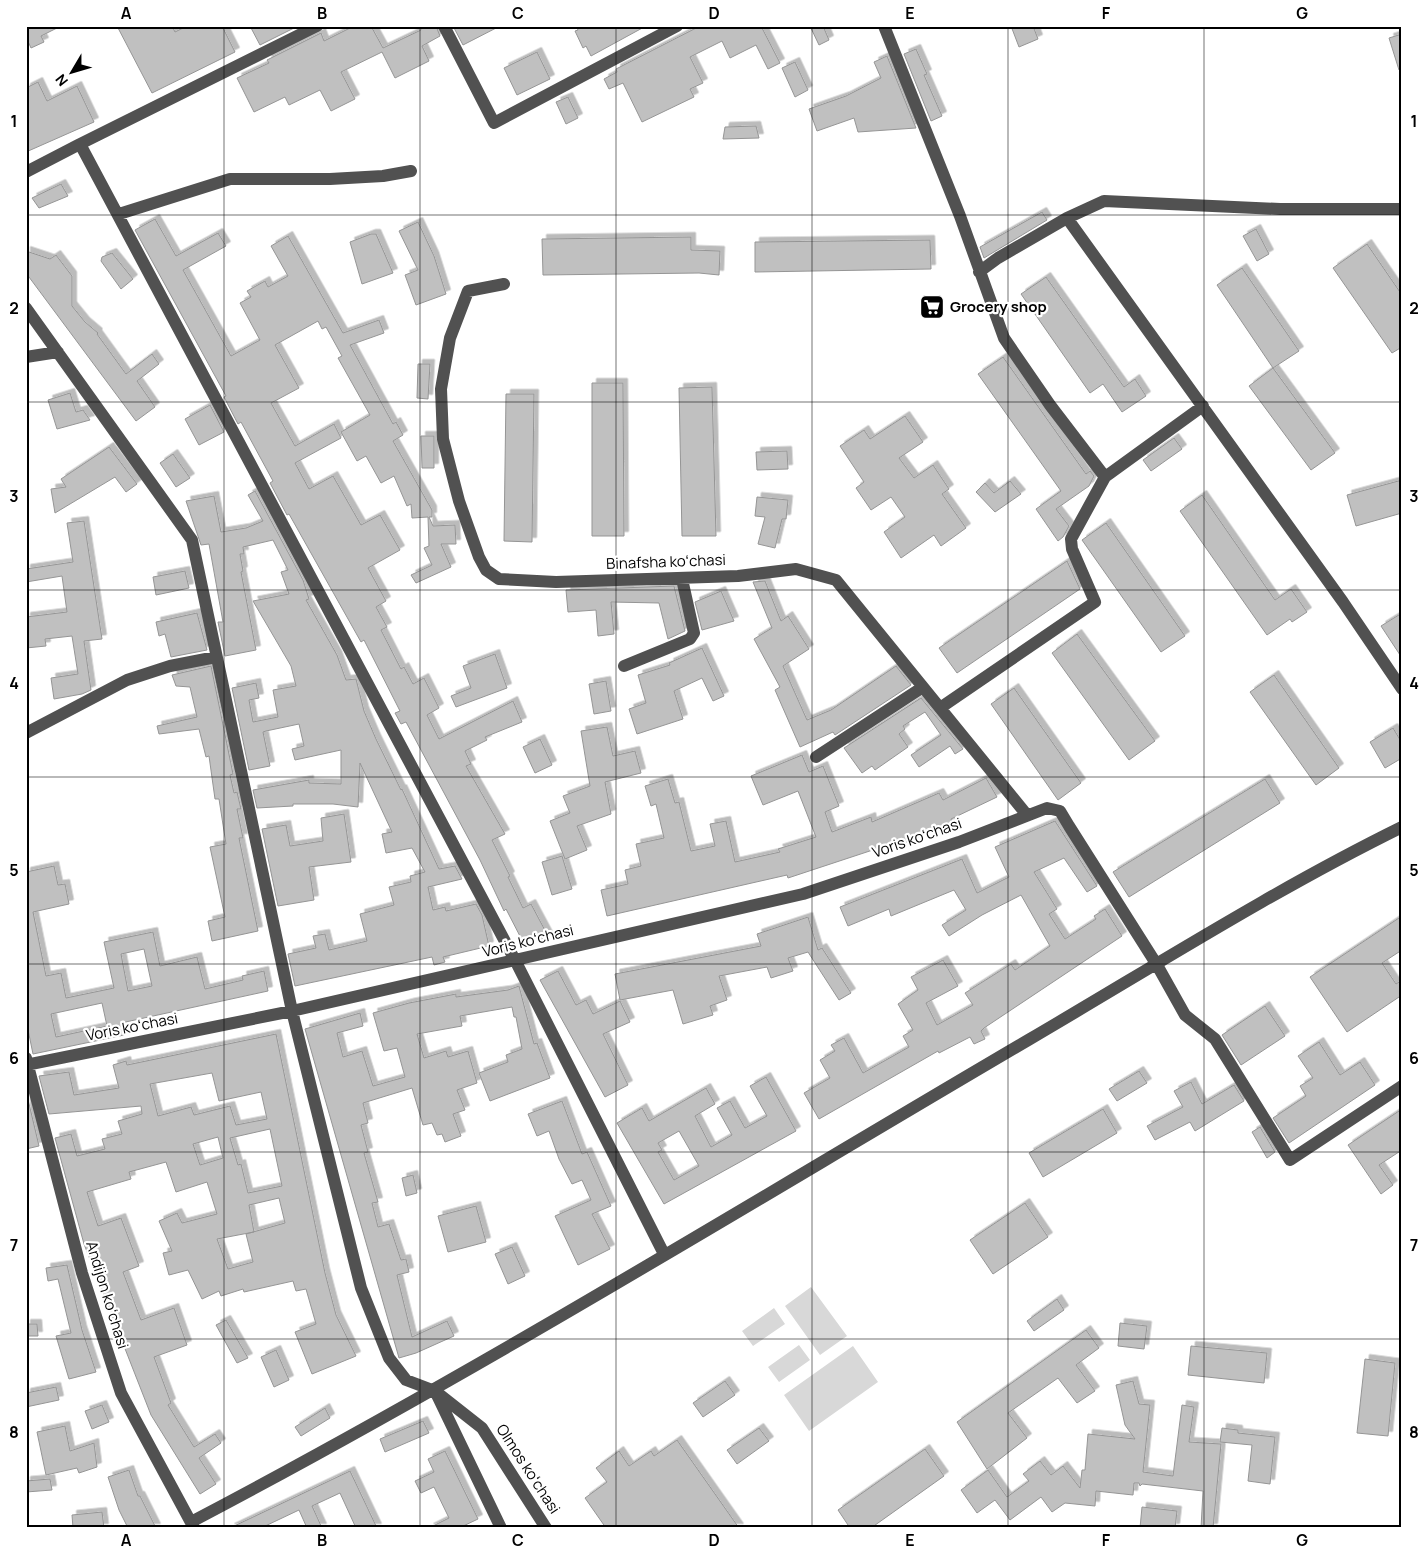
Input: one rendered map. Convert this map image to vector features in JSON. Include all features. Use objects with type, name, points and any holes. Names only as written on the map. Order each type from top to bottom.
[{"type":"street","points":[[26,172],[317,26]]},
{"type":"street","points":[[444,26],[494,123],[677,26]]},
{"type":"street","points":[[884,26],[956,207],[1004,338],[1050,405],[1105,477]]},
{"type":"street","points":[[80,144],[516,962],[664,1254]]},
{"type":"street","points":[[119,214],[230,180],[330,179],[383,176],[410,171]]},
{"type":"street","points":[[979,272],[998,258],[1067,218],[1104,201],[1280,208],[1402,209]]},
{"type":"street","points":[[1067,218],[1204,406],[1402,689]]},
{"type":"street","name":"Binafsha koʻchasi","points":[[504,284],[468,291],[450,338],[442,381],[443,439],[459,501],[479,557],[486,570],[499,579],[556,582],[738,576],[796,569],[836,580],[1028,815]]},
{"type":"street","name":"Olmos koʻchasi","points":[[26,308],[192,540],[292,1012],[361,1288],[390,1358],[406,1380],[435,1391],[482,1428],[546,1528]]},
{"type":"street","points":[[26,357],[58,352]]},
{"type":"street","points":[[940,708],[1095,602],[1072,549],[1071,539],[1105,477],[1204,406]]},
{"type":"street","points":[[624,666],[690,639],[694,633],[682,578]]},
{"type":"street","points":[[26,732],[127,680],[170,666],[216,656]]},
{"type":"street","points":[[816,757],[923,687]]},
{"type":"street","name":"Voris koʻchasi","points":[[27,1062],[292,1012],[516,962],[606,938],[803,894],[959,842],[1047,808],[1060,811],[1157,965],[1185,1015],[1215,1039],[1290,1160],[1402,1086]]},
{"type":"street","points":[[192,1525],[435,1391],[664,1254],[1157,965],[1352,852],[1402,827]]},
{"type":"street","name":"Andijon koʻchasi","points":[[27,1062],[82,1274],[121,1393],[192,1525]]},
{"type":"street","points":[[435,1391],[501,1528]]},
{"type":"shaded area","points":[[811,1287],[847,1336],[820,1355],[785,1306]]},
{"type":"shaded area","points":[[774,1308],[785,1324],[753,1346],[742,1331]]},
{"type":"shaded area","points":[[799,1345],[810,1360],[779,1382],[768,1367]]},
{"type":"shaded area","points":[[853,1346],[878,1382],[809,1431],[784,1395]]},
{"type":"building","points":[[26,26],[61,26],[41,36],[44,42],[31,48],[26,37]]},
{"type":"building","points":[[117,26],[172,26],[175,32],[187,26],[222,26],[235,52],[152,93]]},
{"type":"building","points":[[250,26],[298,26],[260,45]]},
{"type":"building","points":[[354,26],[371,26],[383,48],[421,30],[420,26],[436,26],[440,36],[422,46],[429,61],[395,78],[382,52],[341,72],[355,99],[331,111],[320,90],[289,105],[285,97],[254,112],[237,78],[269,63],[267,60],[321,33],[324,41]]},
{"type":"building","points":[[453,26],[500,26],[463,45]]},
{"type":"building","points":[[576,26],[646,26],[591,56],[586,46],[583,48],[575,31],[578,30]]},
{"type":"building","points":[[700,26],[761,26],[780,63],[768,69],[756,45],[730,58],[722,41],[690,57],[703,83],[690,89],[694,97],[642,122],[623,83],[609,89],[604,79],[617,72],[616,69]]},
{"type":"building","points":[[810,26],[823,26],[829,40],[819,45]]},
{"type":"building","points":[[1011,26],[1033,26],[1038,39],[1019,47]]},
{"type":"building","points":[[1402,34],[1402,69],[1399,70],[1389,38]]},
{"type":"building","points":[[916,49],[927,74],[924,75],[942,116],[931,121],[904,54]]},
{"type":"building","points":[[537,52],[550,79],[517,95],[504,68]]},
{"type":"building","points":[[887,56],[916,128],[858,132],[854,118],[817,131],[809,109],[846,96],[881,78],[874,62]]},
{"type":"building","points":[[795,62],[808,90],[795,97],[782,68]]},
{"type":"building","points":[[38,82],[47,101],[77,86],[94,122],[26,152],[26,88]]},
{"type":"building","points":[[568,97],[578,118],[566,124],[556,102]]},
{"type":"building","points":[[756,126],[759,138],[723,139],[725,127]]},
{"type":"building","points":[[61,184],[68,196],[39,208],[32,198]]},
{"type":"building","points":[[1042,212],[1047,220],[984,258],[980,247]]},
{"type":"building","points":[[155,219],[176,256],[218,233],[226,246],[183,270],[231,356],[260,340],[240,303],[251,297],[247,291],[265,281],[268,287],[288,276],[271,246],[288,236],[343,333],[379,320],[384,333],[350,345],[393,424],[396,422],[403,435],[393,441],[432,510],[432,517],[429,517],[433,526],[455,525],[456,544],[441,544],[451,567],[416,583],[411,575],[432,565],[424,548],[429,546],[428,517],[412,518],[411,504],[407,506],[394,476],[381,483],[366,456],[357,461],[341,432],[370,415],[338,358],[342,356],[326,327],[322,329],[318,321],[275,345],[299,388],[271,403],[295,446],[334,424],[341,438],[295,463],[309,489],[333,476],[361,525],[380,515],[400,550],[368,568],[386,601],[376,607],[387,627],[381,630],[401,669],[404,667],[413,684],[424,678],[439,708],[427,715],[439,739],[513,701],[522,722],[485,737],[487,740],[465,751],[471,764],[466,766],[505,834],[492,840],[510,876],[508,877],[523,908],[531,904],[548,936],[538,941],[535,935],[523,942],[506,909],[504,911],[480,860],[406,722],[401,724],[395,713],[400,711],[364,640],[361,642],[289,514],[287,515],[270,483],[273,481],[241,422],[238,424],[224,397],[226,396],[135,230]]},
{"type":"building","points":[[418,222],[434,256],[446,294],[416,305],[405,275],[418,270],[399,231]]},
{"type":"building","points":[[1256,229],[1269,254],[1257,261],[1243,236]]},
{"type":"building","points":[[376,234],[393,273],[362,284],[350,242]]},
{"type":"building","points":[[691,237],[691,250],[720,251],[719,275],[699,273],[543,275],[542,239]]},
{"type":"building","points":[[930,240],[931,269],[755,272],[755,242]]},
{"type":"building","points":[[1367,244],[1402,295],[1402,347],[1392,353],[1333,268]]},
{"type":"building","points":[[26,251],[50,259],[56,255],[72,276],[72,306],[85,322],[98,333],[126,374],[152,354],[159,364],[137,381],[155,407],[136,421],[26,273]]},
{"type":"building","points":[[112,253],[133,279],[121,289],[101,261],[102,257]]},
{"type":"building","points":[[1242,268],[1299,351],[1273,368],[1217,285]]},
{"type":"building","points":[[1046,277],[1124,387],[1135,379],[1146,396],[1122,412],[1103,384],[1090,393],[1021,294]]},
{"type":"building","points":[[1003,357],[1086,474],[1090,471],[1094,476],[1089,486],[1056,509],[1069,526],[1063,537],[1058,541],[1036,509],[1061,491],[978,374]]},
{"type":"building","points":[[418,364],[430,364],[428,399],[417,398]]},
{"type":"building","points":[[1273,368],[1335,453],[1311,470],[1249,386]]},
{"type":"building","points":[[592,383],[623,383],[624,536],[592,536]]},
{"type":"building","points":[[712,387],[716,536],[682,536],[679,388]]},
{"type":"building","points":[[70,393],[76,412],[83,410],[90,420],[57,429],[48,400]]},
{"type":"building","points":[[506,394],[534,394],[532,542],[504,541]]},
{"type":"building","points":[[210,405],[224,432],[199,445],[185,419]]},
{"type":"building","points":[[905,416],[923,442],[899,458],[914,478],[933,465],[949,489],[942,494],[966,528],[941,546],[934,535],[901,558],[884,532],[905,517],[891,497],[871,510],[856,488],[864,482],[840,446],[864,430],[870,439]]},
{"type":"building","points":[[421,436],[434,436],[434,468],[422,468]]},
{"type":"building","points":[[1174,438],[1182,449],[1151,471],[1143,460]]},
{"type":"building","points":[[109,447],[137,484],[126,492],[115,477],[55,513],[51,489],[66,487],[61,479]]},
{"type":"building","points":[[787,451],[788,469],[757,470],[756,452]]},
{"type":"building","points":[[173,454],[190,478],[176,487],[160,463]]},
{"type":"building","points":[[1402,480],[1402,513],[1356,526],[1347,495]]},
{"type":"building","points":[[1010,481],[1021,494],[995,512],[976,492],[985,483],[994,493]]},
{"type":"building","points":[[255,491],[303,580],[309,599],[306,600],[337,655],[346,680],[356,679],[364,711],[376,739],[402,789],[439,869],[455,866],[462,879],[428,887],[433,910],[445,907],[446,911],[476,904],[482,915],[489,946],[443,957],[445,962],[434,965],[432,957],[295,986],[288,954],[316,948],[313,936],[325,934],[329,950],[367,941],[360,914],[394,905],[389,887],[411,882],[410,876],[425,872],[412,848],[386,853],[382,834],[392,832],[360,763],[358,807],[333,804],[293,804],[293,806],[257,808],[253,790],[309,780],[309,783],[341,784],[341,750],[295,760],[292,749],[304,746],[299,724],[266,731],[263,732],[270,766],[249,770],[232,688],[256,683],[259,698],[249,700],[253,722],[278,717],[273,690],[296,686],[291,666],[253,601],[289,594],[281,572],[288,570],[273,540],[243,547],[244,554],[240,554],[243,571],[241,572],[256,650],[225,656],[218,622],[223,622],[209,544],[201,545],[186,501],[214,496],[221,532],[246,528],[263,521],[248,495]]},
{"type":"building","points":[[1202,495],[1275,600],[1291,589],[1307,612],[1292,622],[1290,619],[1267,635],[1180,511]]},
{"type":"building","points":[[757,497],[788,500],[786,519],[782,519],[775,548],[758,544],[765,517],[755,516]]},
{"type":"building","points":[[84,521],[102,639],[84,641],[91,690],[82,694],[54,699],[51,678],[78,674],[72,636],[45,639],[46,646],[26,648],[26,617],[67,612],[62,576],[26,582],[26,569],[73,562],[67,523]]},
{"type":"building","points":[[1106,523],[1185,636],[1161,652],[1082,540]]},
{"type":"building","points":[[1067,561],[1080,589],[957,673],[939,648]]},
{"type":"building","points":[[185,571],[189,588],[156,595],[153,577]]},
{"type":"building","points":[[765,581],[781,621],[788,616],[809,649],[783,666],[807,720],[831,710],[896,666],[911,685],[835,735],[833,732],[800,747],[775,690],[780,687],[754,639],[772,628],[753,582]]},
{"type":"building","points":[[674,586],[685,631],[668,639],[659,603],[611,602],[614,634],[598,636],[596,610],[568,612],[566,590]]},
{"type":"building","points":[[721,591],[734,621],[702,630],[695,602]]},
{"type":"building","points":[[197,613],[207,650],[171,657],[165,634],[159,636],[156,622]]},
{"type":"building","points":[[1402,613],[1402,658],[1381,626]]},
{"type":"building","points":[[1077,634],[1155,741],[1129,760],[1052,653]]},
{"type":"building","points":[[702,648],[724,696],[713,701],[702,678],[674,691],[683,719],[637,734],[629,709],[646,703],[638,675],[670,665],[669,663]]},
{"type":"building","points":[[495,654],[507,688],[456,707],[451,696],[471,688],[463,666]]},
{"type":"building","points":[[211,666],[233,774],[230,775],[234,793],[237,792],[241,809],[237,809],[243,838],[239,838],[258,931],[212,941],[208,921],[225,917],[210,847],[226,844],[219,799],[215,799],[209,756],[206,757],[199,729],[159,734],[157,726],[197,717],[190,687],[176,686],[172,675]]},
{"type":"building","points":[[1274,675],[1339,768],[1316,785],[1250,692]]},
{"type":"building","points":[[606,681],[611,711],[594,714],[589,684]]},
{"type":"building","points":[[1014,688],[1081,783],[1058,800],[991,704]]},
{"type":"building","points":[[921,698],[963,749],[955,754],[950,746],[919,767],[911,755],[941,735],[925,712],[903,726],[905,729],[899,734],[908,747],[875,770],[872,766],[862,773],[844,748]]},
{"type":"building","points":[[607,727],[613,756],[635,751],[641,773],[605,782],[611,814],[577,826],[587,850],[565,859],[550,821],[570,813],[563,796],[590,786],[581,731]]},
{"type":"building","points":[[1393,728],[1402,743],[1402,758],[1385,768],[1370,742]]},
{"type":"building","points":[[540,739],[552,765],[535,773],[523,747]]},
{"type":"building","points":[[802,755],[809,772],[823,766],[839,806],[825,812],[832,832],[871,817],[872,822],[939,793],[943,800],[986,778],[997,797],[951,819],[952,822],[902,844],[900,841],[788,878],[787,875],[607,916],[601,890],[628,884],[625,870],[641,866],[636,844],[664,838],[656,804],[651,806],[645,786],[668,779],[675,803],[679,802],[691,851],[715,846],[710,824],[726,821],[735,862],[780,852],[778,849],[816,837],[798,791],[763,805],[751,776]]},
{"type":"building","points":[[1265,779],[1280,803],[1129,897],[1113,872]]},
{"type":"building","points":[[344,814],[351,862],[309,867],[314,900],[278,906],[262,829],[286,825],[290,846],[323,841],[321,818]]},
{"type":"building","points":[[1055,821],[1097,886],[1087,892],[1064,858],[1034,872],[1057,909],[1049,914],[1065,939],[1096,919],[1094,916],[1105,909],[1122,936],[984,1028],[981,1031],[985,1039],[974,1044],[970,1037],[939,1053],[938,1051],[819,1119],[804,1093],[830,1078],[820,1060],[835,1051],[831,1045],[844,1038],[863,1073],[909,1047],[903,1036],[913,1030],[898,1004],[918,990],[911,977],[943,960],[958,986],[926,1003],[937,1025],[973,1005],[965,993],[1011,964],[1015,970],[1050,946],[1021,895],[982,915],[949,936],[942,925],[966,910],[954,890],[891,916],[889,909],[848,926],[840,907],[962,859],[977,893],[1009,877],[995,847]]},
{"type":"building","points":[[562,856],[572,889],[552,895],[542,862]]},
{"type":"building","points":[[54,866],[58,885],[65,884],[69,904],[33,912],[46,976],[61,973],[66,998],[114,988],[104,942],[153,932],[160,966],[197,957],[205,989],[243,980],[242,976],[264,971],[268,991],[121,1023],[124,1035],[33,1054],[26,1020],[26,872]],"holes":[[[144,949],[152,986],[128,991],[121,954]],[[102,1003],[107,1026],[56,1037],[51,1014]]]},
{"type":"building","points":[[1402,916],[1402,950],[1382,963],[1396,984],[1402,980],[1402,995],[1347,1032],[1310,977]]},
{"type":"building","points":[[808,917],[818,950],[822,948],[851,993],[839,1000],[808,952],[788,958],[793,971],[771,978],[767,967],[719,976],[727,1000],[710,1006],[713,1015],[683,1024],[673,990],[620,1000],[615,974],[761,946],[757,934]]},
{"type":"building","points":[[558,971],[576,1005],[586,1000],[593,1014],[620,1001],[630,1022],[603,1034],[628,1085],[605,1097],[540,980]]},
{"type":"building","points":[[519,986],[534,1044],[537,1043],[550,1078],[490,1101],[479,1073],[508,1062],[506,1055],[522,1049],[516,1017],[514,1017],[512,1007],[460,1016],[462,1026],[417,1034],[424,1058],[446,1051],[448,1057],[468,1051],[477,1083],[457,1090],[465,1110],[453,1114],[461,1136],[445,1142],[442,1134],[437,1135],[432,1123],[423,1125],[412,1088],[363,1103],[368,1123],[361,1125],[368,1152],[364,1153],[378,1202],[372,1203],[378,1227],[389,1224],[401,1260],[406,1259],[409,1272],[397,1275],[412,1337],[447,1321],[454,1336],[416,1353],[399,1358],[305,1029],[360,1013],[363,1026],[337,1033],[343,1057],[362,1051],[373,1086],[405,1077],[397,1048],[384,1051],[373,1013],[409,1003],[456,994],[456,997],[508,990]]},
{"type":"building","points":[[1265,1006],[1285,1036],[1241,1065],[1222,1035]]},
{"type":"building","points":[[276,1034],[325,1273],[336,1315],[356,1356],[312,1374],[295,1332],[316,1324],[306,1289],[296,1291],[293,1281],[244,1292],[243,1289],[221,1296],[219,1291],[202,1299],[188,1270],[169,1275],[163,1253],[172,1251],[159,1221],[177,1213],[182,1223],[217,1214],[207,1182],[176,1192],[166,1162],[129,1172],[131,1179],[87,1192],[98,1226],[121,1218],[139,1266],[123,1272],[141,1320],[174,1308],[187,1345],[154,1357],[171,1403],[168,1405],[194,1447],[215,1434],[221,1443],[199,1458],[216,1484],[200,1494],[151,1415],[84,1244],[55,1138],[71,1134],[77,1156],[105,1149],[102,1139],[122,1134],[118,1121],[142,1114],[141,1106],[49,1114],[39,1076],[69,1072],[74,1095],[119,1088],[113,1065],[126,1061],[127,1065]],"holes":[[[212,1073],[219,1101],[261,1092],[267,1119],[236,1125],[230,1106],[194,1115],[191,1107],[158,1116],[150,1084]],[[270,1129],[282,1186],[248,1193],[241,1164],[238,1165],[230,1138]],[[218,1137],[223,1158],[200,1165],[193,1144]],[[279,1198],[285,1223],[254,1232],[249,1205]],[[251,1233],[246,1234],[253,1262],[228,1269],[217,1239]]]},
{"type":"building","points":[[1319,1042],[1340,1075],[1360,1062],[1375,1085],[1289,1143],[1273,1118],[1306,1096],[1300,1086],[1313,1078],[1298,1056]]},
{"type":"building","points":[[1139,1071],[1147,1083],[1117,1101],[1109,1089]]},
{"type":"building","points":[[766,1077],[796,1131],[664,1204],[617,1123],[642,1108],[649,1121],[706,1088],[715,1104],[695,1116],[711,1147],[732,1135],[717,1108],[730,1101],[745,1128],[767,1116],[750,1086]],"holes":[[[679,1131],[699,1166],[674,1180],[658,1152],[662,1150],[658,1143]]]},
{"type":"building","points":[[1191,1082],[1202,1104],[1234,1085],[1244,1101],[1195,1131],[1190,1122],[1155,1140],[1147,1126],[1183,1107],[1174,1091]]},
{"type":"building","points":[[26,1091],[39,1146],[26,1149]]},
{"type":"building","points":[[562,1101],[582,1154],[587,1152],[611,1206],[592,1214],[610,1249],[578,1265],[555,1216],[591,1200],[582,1180],[572,1184],[559,1159],[549,1131],[537,1136],[528,1114]]},
{"type":"building","points":[[1103,1109],[1117,1133],[1043,1177],[1029,1153]]},
{"type":"building","points":[[1402,1109],[1402,1150],[1379,1165],[1393,1185],[1381,1194],[1348,1145]]},
{"type":"building","points":[[1260,1127],[1275,1152],[1267,1158],[1252,1132]]},
{"type":"building","points":[[413,1175],[417,1193],[406,1196],[402,1178]]},
{"type":"building","points":[[1025,1203],[1048,1237],[993,1274],[970,1240]]},
{"type":"building","points":[[476,1206],[486,1242],[448,1252],[438,1216]]},
{"type":"building","points":[[512,1247],[525,1276],[508,1284],[495,1254]]},
{"type":"building","points":[[67,1265],[82,1330],[96,1372],[69,1379],[56,1336],[71,1333],[58,1279],[48,1281],[46,1268]]},
{"type":"building","points":[[1057,1299],[1064,1310],[1034,1331],[1027,1321]]},
{"type":"building","points":[[226,1320],[248,1358],[237,1363],[216,1325]]},
{"type":"building","points":[[1120,1323],[1147,1326],[1144,1349],[1118,1346]]},
{"type":"building","points":[[26,1324],[37,1324],[38,1336],[26,1336]]},
{"type":"building","points":[[1086,1330],[1099,1348],[1076,1365],[1095,1391],[1077,1403],[1058,1378],[1008,1413],[1027,1438],[987,1469],[957,1422]]},
{"type":"building","points":[[1191,1346],[1267,1353],[1264,1383],[1188,1375]]},
{"type":"building","points":[[276,1350],[289,1380],[274,1387],[261,1357]]},
{"type":"building","points":[[1365,1359],[1395,1363],[1388,1436],[1357,1433]]},
{"type":"building","points":[[725,1381],[735,1395],[703,1417],[693,1403]]},
{"type":"building","points":[[1133,1381],[1139,1404],[1150,1405],[1143,1472],[1173,1476],[1182,1405],[1194,1407],[1189,1442],[1221,1444],[1213,1528],[1201,1528],[1203,1491],[1142,1484],[1140,1486],[1139,1483],[1134,1483],[1133,1495],[1096,1491],[1095,1506],[1065,1503],[1052,1512],[1041,1497],[1010,1520],[995,1500],[977,1513],[961,1490],[988,1470],[1007,1497],[1029,1481],[1023,1474],[1040,1461],[1051,1475],[1063,1466],[1080,1488],[1082,1470],[1085,1470],[1088,1434],[1135,1439],[1125,1425],[1116,1385]]},
{"type":"building","points":[[56,1387],[59,1400],[26,1407],[26,1393]]},
{"type":"building","points":[[102,1405],[109,1422],[92,1429],[85,1411]]},
{"type":"building","points":[[325,1408],[330,1418],[301,1436],[295,1427]]},
{"type":"building","points":[[423,1421],[429,1433],[385,1452],[380,1439]]},
{"type":"building","points":[[65,1426],[70,1451],[94,1443],[97,1467],[79,1473],[77,1468],[46,1475],[37,1432]]},
{"type":"building","points":[[759,1428],[769,1441],[737,1464],[727,1450]]},
{"type":"building","points":[[1222,1428],[1238,1430],[1238,1433],[1275,1437],[1270,1484],[1248,1481],[1252,1445],[1220,1442]]},
{"type":"building","points":[[677,1440],[739,1528],[606,1528],[585,1498],[607,1482],[596,1468],[619,1451],[629,1466],[651,1451],[654,1456]]},
{"type":"building","points":[[925,1449],[944,1476],[871,1528],[850,1528],[838,1510]]},
{"type":"building","points":[[445,1451],[478,1519],[459,1528],[429,1528],[449,1518],[434,1487],[421,1493],[415,1481],[434,1472],[428,1459]]},
{"type":"building","points":[[129,1470],[138,1496],[140,1496],[156,1528],[128,1528],[119,1510],[108,1477]]},
{"type":"building","points":[[350,1471],[377,1528],[356,1528],[340,1493],[312,1506],[322,1528],[307,1528],[299,1510],[261,1528],[230,1528]]},
{"type":"building","points":[[50,1479],[52,1490],[26,1492],[26,1481]]},
{"type":"building","points":[[1142,1507],[1177,1511],[1175,1528],[1140,1528]]},
{"type":"building","points":[[102,1512],[104,1528],[73,1528],[72,1515]]},
{"type":"place","name":"Grocery shop","points":[[932,307]]}]
